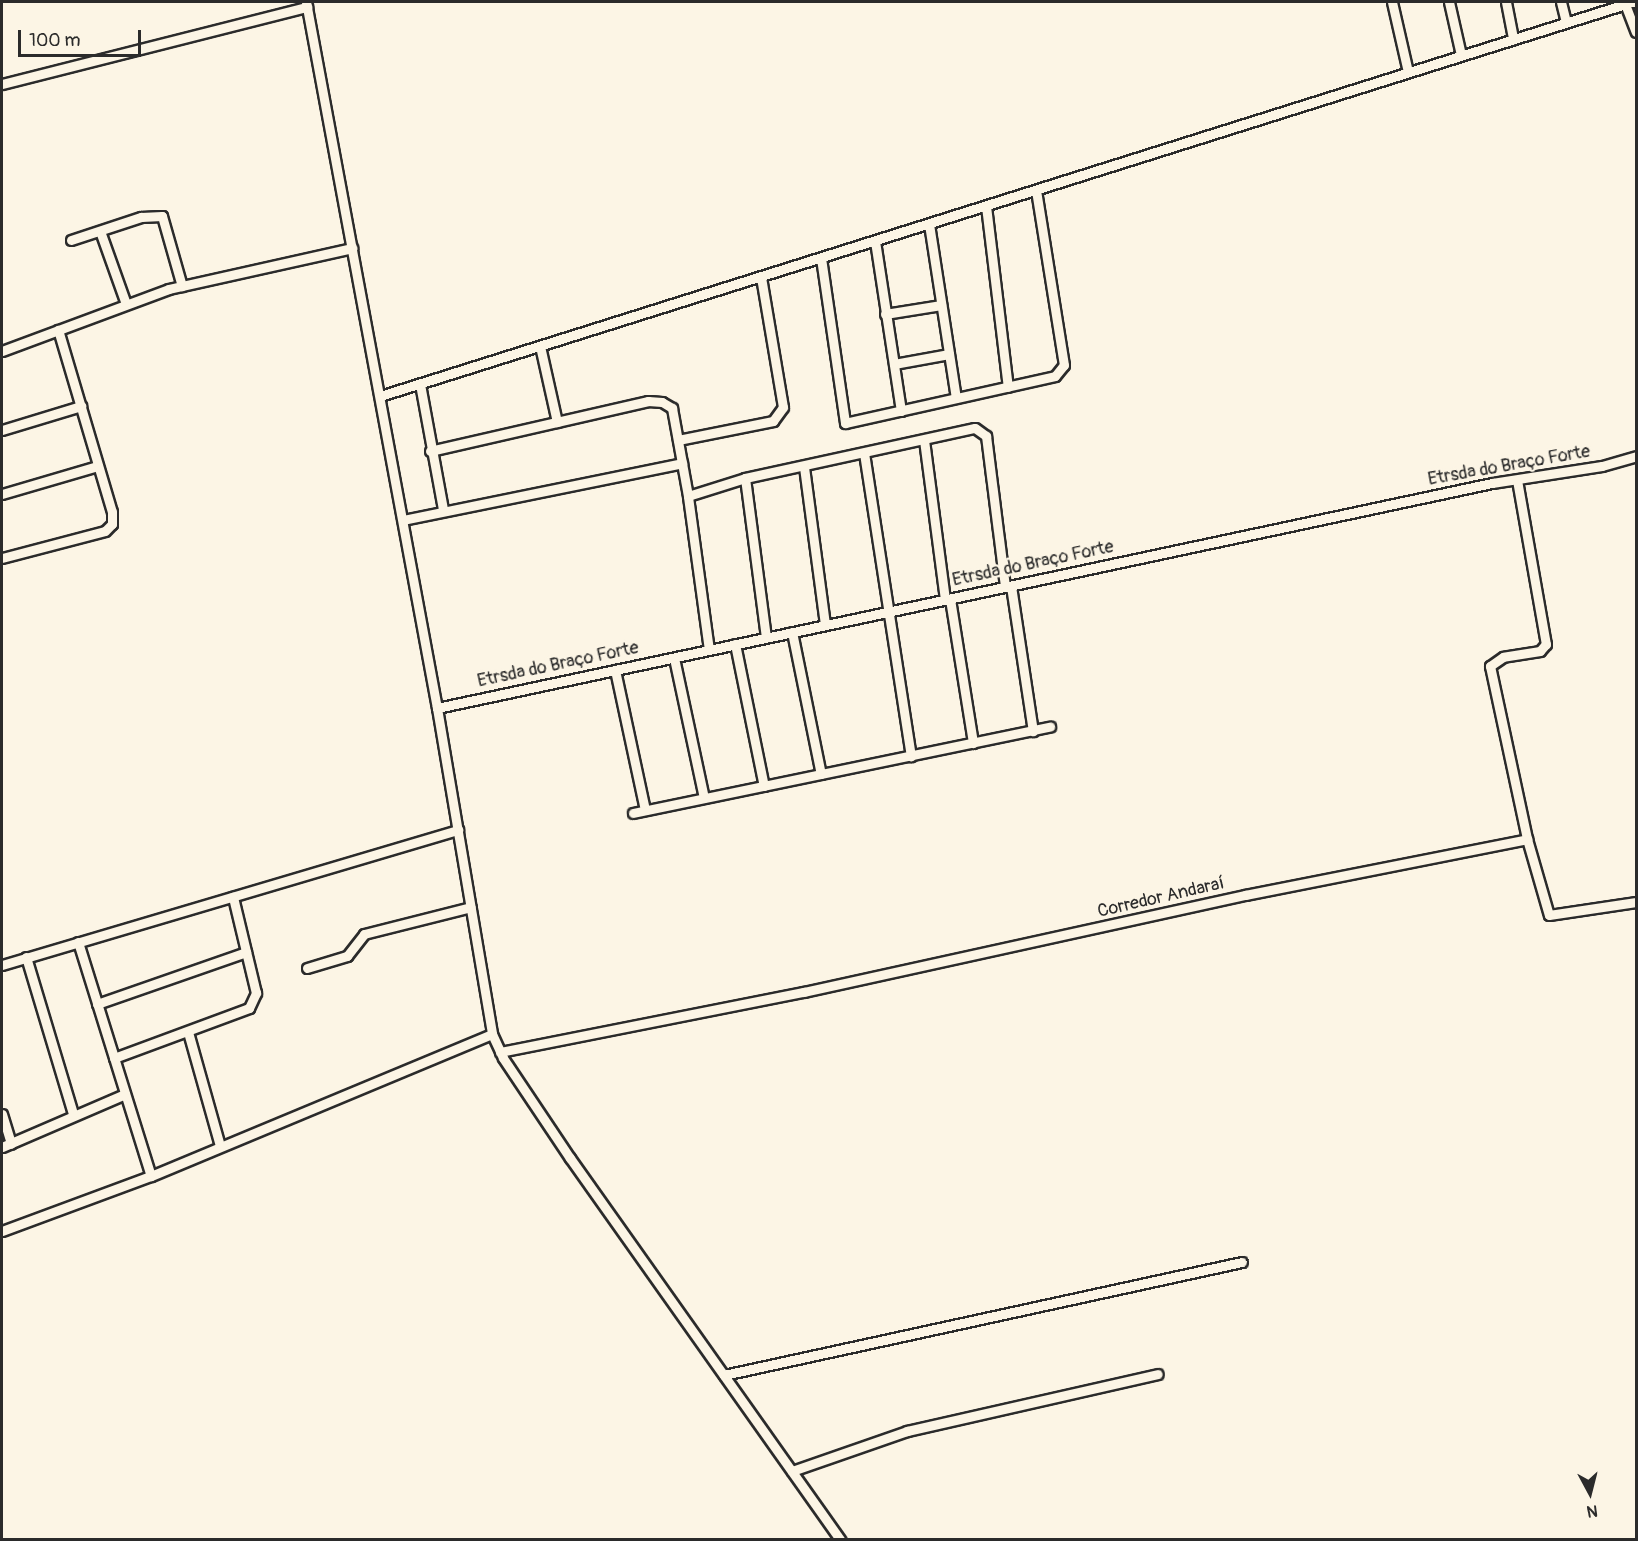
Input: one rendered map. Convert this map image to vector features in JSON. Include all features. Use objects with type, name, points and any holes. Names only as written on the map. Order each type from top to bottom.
[{"type":"street","points":[[1392,2],[1408,72]]},
{"type":"street","points":[[1449,2],[1461,55]]},
{"type":"street","points":[[1506,2],[1514,39]]},
{"type":"street","points":[[1561,2],[1566,22]]},
{"type":"street","points":[[380,396],[1628,3],[1636,32]]},
{"type":"street","points":[[2,84],[307,4],[437,708],[492,1034],[500,1052],[840,1539]]},
{"type":"street","points":[[821,258],[845,423],[1055,376],[1064,365],[1036,190]]},
{"type":"street","points":[[986,206],[1008,387]]},
{"type":"street","points":[[71,240],[141,218],[162,216],[182,286]]},
{"type":"street","points":[[929,224],[956,399]]},
{"type":"street","points":[[100,231],[126,304]]},
{"type":"street","points":[[875,241],[901,411]]},
{"type":"street","points":[[2,351],[126,304],[182,286],[352,248]]},
{"type":"street","points":[[678,440],[773,421],[783,407],[760,277]]},
{"type":"street","points":[[885,314],[941,305]]},
{"type":"street","points":[[2,558],[105,531],[112,524],[112,512],[58,330]]},
{"type":"street","points":[[540,346],[557,422]]},
{"type":"street","points":[[894,364],[949,354]]},
{"type":"street","points":[[420,384],[430,451],[443,509]]},
{"type":"street","points":[[430,451],[648,401],[662,402],[672,408],[688,496],[709,650]]},
{"type":"street","points":[[2,430],[81,406]]},
{"type":"street","points":[[688,496],[745,478],[975,428],[986,436],[1008,586],[1033,730]]},
{"type":"street","points":[[924,440],[947,599],[973,743]]},
{"type":"street","points":[[864,453],[911,756]]},
{"type":"street","name":"Etrsda do Braço Forte","points":[[437,708],[1008,586],[1636,456]]},
{"type":"street","points":[[403,520],[443,509],[682,463]]},
{"type":"street","points":[[2,494],[98,466]]},
{"type":"street","points":[[804,467],[825,625]]},
{"type":"street","points":[[745,478],[766,638]]},
{"type":"street","points":[[1517,480],[1546,644],[1540,651],[1503,657],[1490,666],[1543,906],[1549,915],[1636,902]]},
{"type":"street","points":[[792,632],[821,774]]},
{"type":"street","points":[[735,644],[764,786]]},
{"type":"street","points":[[674,658],[704,798]]},
{"type":"street","points":[[615,670],[645,810]]},
{"type":"street","points":[[633,813],[1050,727]]},
{"type":"street","points":[[2,965],[458,830]]},
{"type":"street","name":"Corredor Andaraí","points":[[500,1052],[637,1026],[1527,839]]},
{"type":"street","points":[[114,1058],[249,1008],[256,993],[233,897]]},
{"type":"street","points":[[307,968],[347,956],[364,934],[471,907]]},
{"type":"street","points":[[78,942],[151,1176]]},
{"type":"street","points":[[97,1004],[246,952]]},
{"type":"street","points":[[26,957],[73,1114]]},
{"type":"street","points":[[188,1032],[220,1146]]},
{"type":"street","points":[[2,1231],[151,1176],[492,1034]]},
{"type":"street","points":[[2,1114],[6,1145],[73,1114],[125,1094]]},
{"type":"street","points":[[724,1375],[1242,1262]]},
{"type":"street","points":[[792,1471],[907,1431],[1158,1374]]}]
